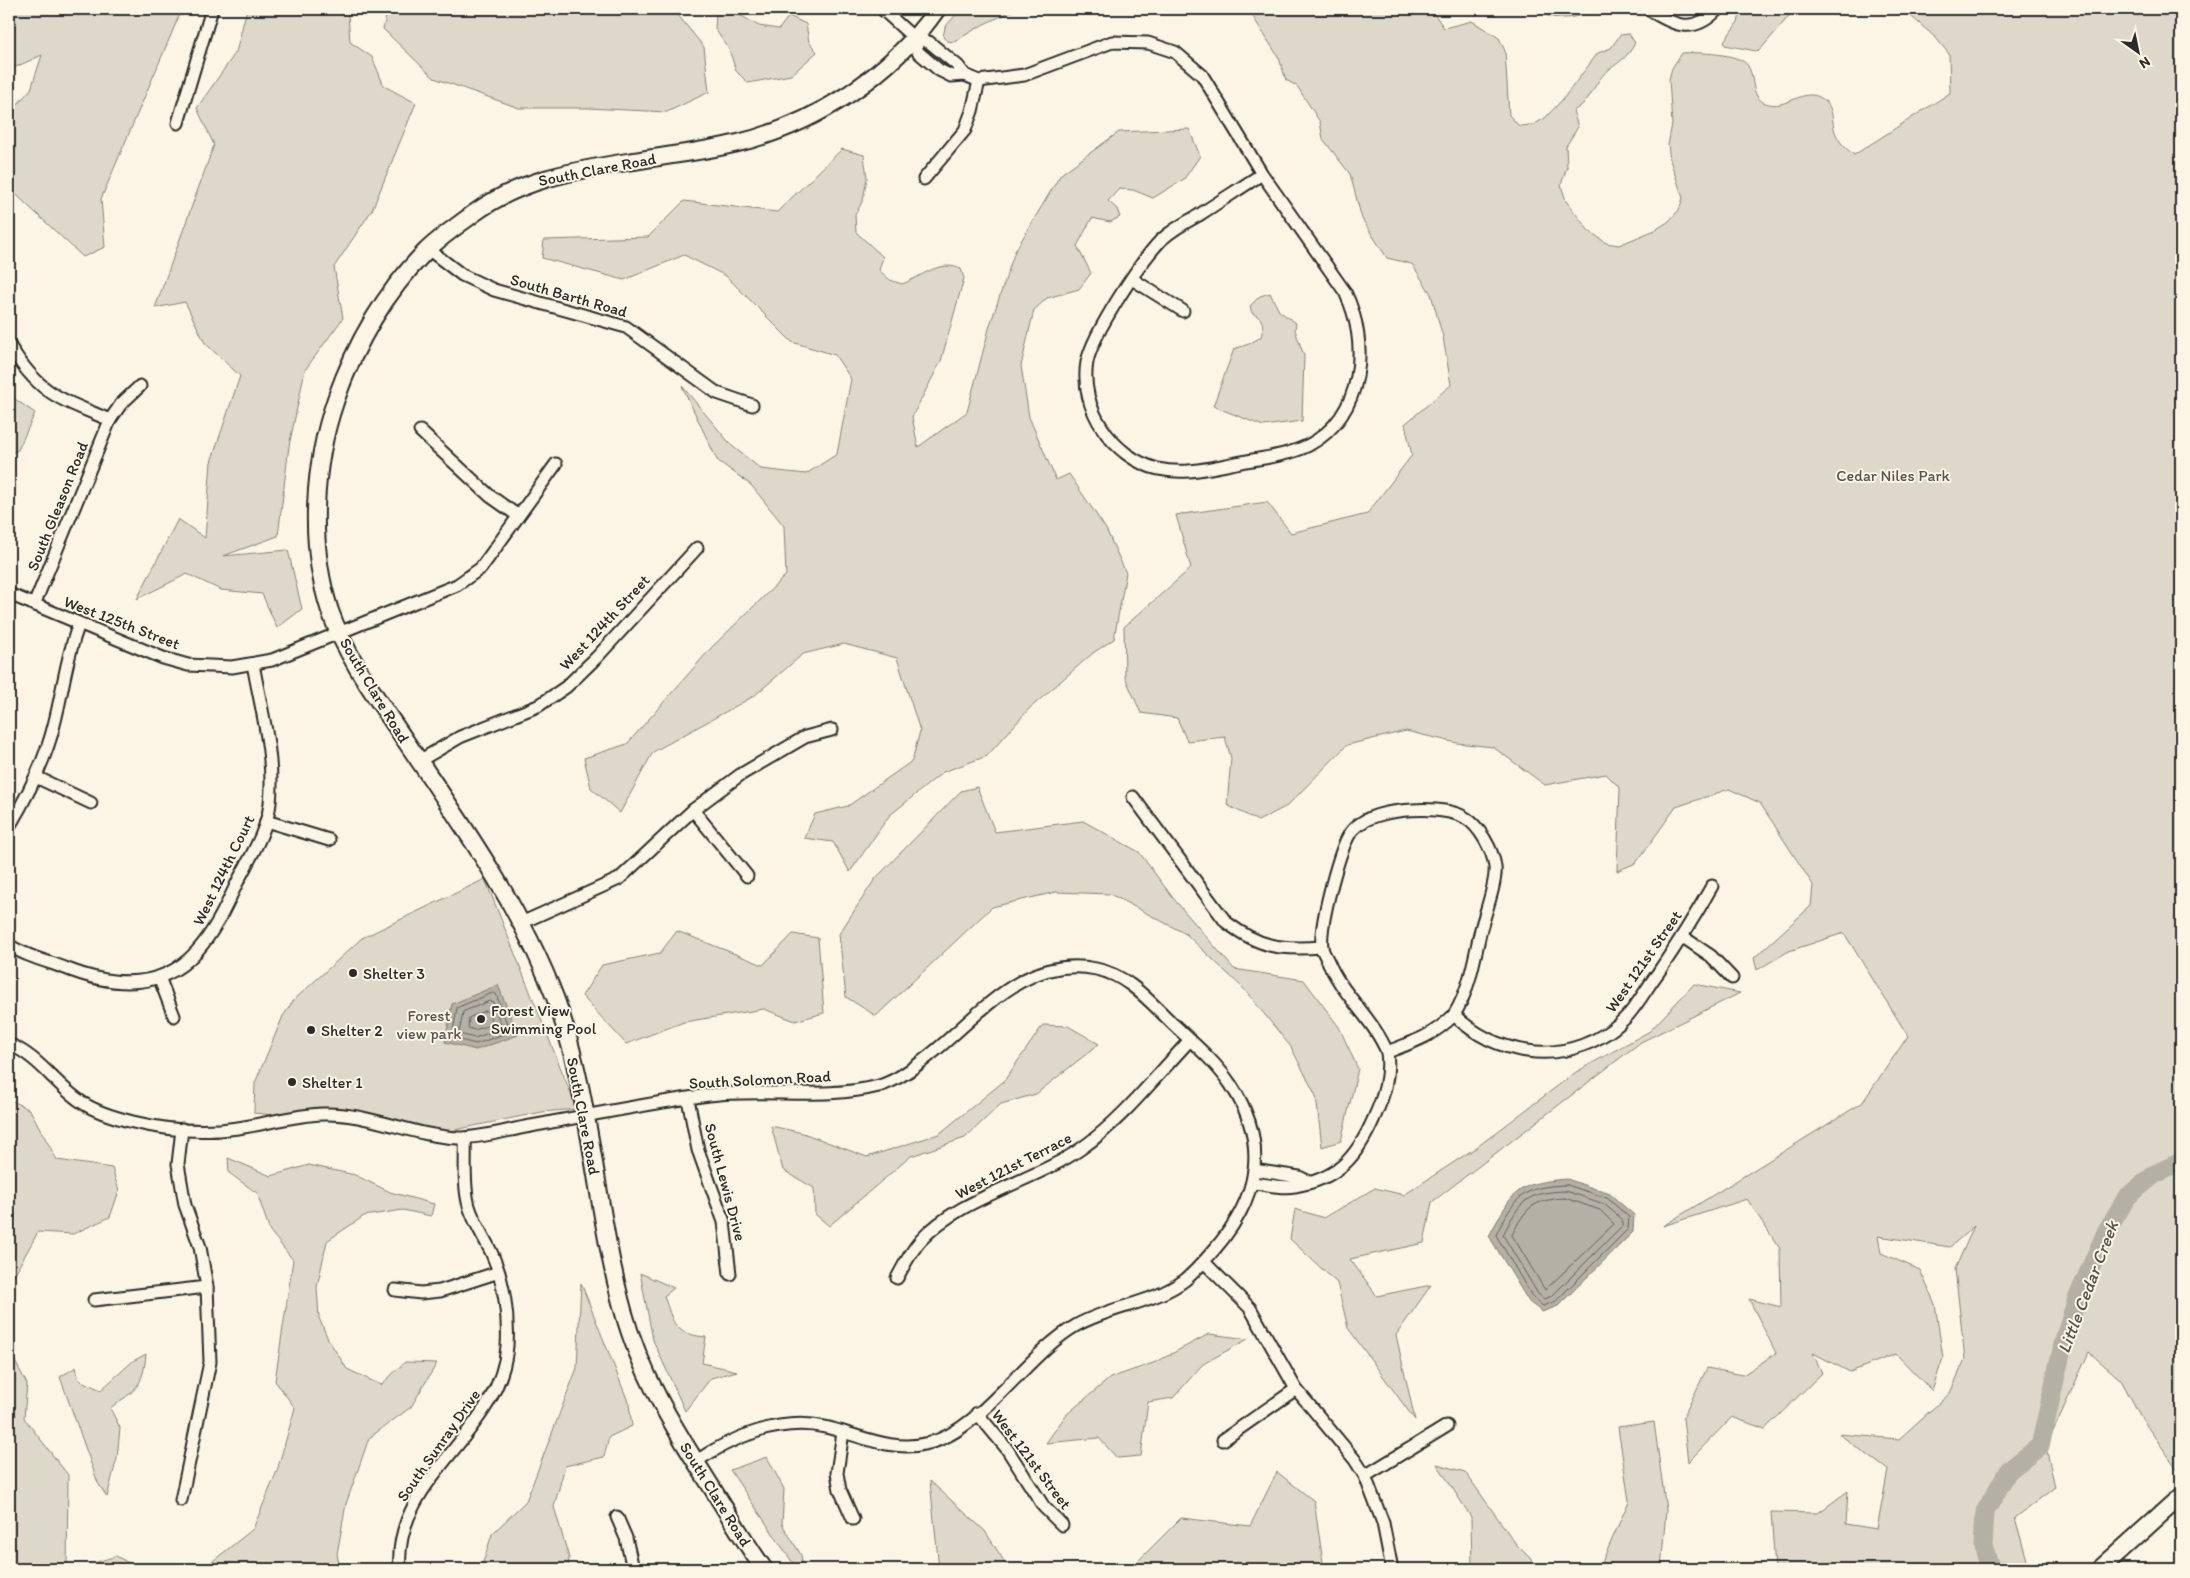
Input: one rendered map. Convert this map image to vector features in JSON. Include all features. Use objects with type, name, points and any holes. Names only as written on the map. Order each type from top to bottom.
[{"type":"street","points":[[178,123],[212,9]]},
{"type":"street","points":[[882,9],[914,38],[926,40],[958,66],[966,75],[979,81],[1024,75],[1112,42],[1130,40],[1161,45],[1190,63],[1202,76],[1262,174],[1338,280],[1351,303],[1359,357],[1356,385],[1343,414],[1322,436],[1296,451],[1195,471],[1173,472],[1157,468],[1130,456],[1117,445],[1097,419],[1090,401],[1087,382],[1087,362],[1102,325],[1147,256],[1162,239],[1262,174]]},
{"type":"street","name":"South Clare Road","points":[[764,1569],[673,1428],[649,1381],[631,1335],[619,1293],[572,1056],[559,1008],[521,923],[419,761],[365,680],[340,632],[331,612],[319,568],[316,501],[328,420],[349,362],[382,305],[428,249],[480,209],[539,178],[736,144],[795,124],[853,91],[896,56],[914,38],[937,9]]},
{"type":"street","points":[[1648,9],[1664,20],[1683,26],[1696,25],[1718,9]]},
{"type":"street","points":[[924,179],[965,130],[972,111],[979,81]]},
{"type":"street","name":"South Barth Road","points":[[428,249],[462,275],[494,290],[626,327],[718,393],[752,405]]},
{"type":"street","points":[[1132,279],[1183,310]]},
{"type":"street","points":[[9,345],[28,374],[41,387],[57,398],[110,420]]},
{"type":"street","name":"South Gleason Road","points":[[34,605],[110,420],[121,404],[140,386]]},
{"type":"street","points":[[420,431],[490,496],[517,515]]},
{"type":"street","name":"West 125th Street","points":[[9,594],[136,648],[188,665],[232,667],[272,660],[457,585],[481,568],[517,515],[556,464]]},
{"type":"street","name":"West 124th Street","points":[[419,761],[460,737],[538,706],[566,687],[597,657],[698,548]]},
{"type":"street","points":[[9,827],[36,777],[54,725],[70,647],[80,624]]},
{"type":"street","name":"West 124th Court","points":[[9,945],[93,979],[126,982],[159,976],[185,962],[196,952],[210,935],[261,836],[266,821],[271,784],[270,767],[253,664]]},
{"type":"street","points":[[521,923],[619,879],[693,810],[740,775],[805,737],[832,730]]},
{"type":"street","points":[[36,777],[91,803]]},
{"type":"street","points":[[1132,797],[1226,922],[1245,937],[1287,949],[1322,947]]},
{"type":"street","points":[[1253,1183],[1294,1187],[1328,1177],[1350,1160],[1364,1141],[1386,1086],[1389,1066],[1387,1052],[1374,1028],[1342,989],[1322,947],[1324,922],[1340,858],[1349,835],[1361,823],[1378,814],[1407,809],[1450,813],[1464,817],[1481,834],[1491,852],[1495,868],[1467,991],[1454,1015],[1438,1030],[1387,1052]]},
{"type":"street","points":[[693,810],[747,876]]},
{"type":"street","points":[[266,821],[329,840]]},
{"type":"street","name":"West 121st Street","points":[[1454,1015],[1464,1025],[1506,1048],[1542,1054],[1568,1051],[1594,1041],[1613,1028],[1629,1013],[1683,937],[1712,886]]},
{"type":"street","points":[[1683,937],[1711,956],[1732,978]]},
{"type":"street","name":"South Solomon Road","points":[[9,1044],[38,1061],[86,1106],[134,1122],[182,1129],[234,1129],[301,1116],[339,1114],[411,1131],[465,1138],[716,1094],[822,1092],[882,1085],[908,1073],[942,1046],[1005,990],[1032,974],[1067,966],[1097,969],[1120,977],[1140,992]]},
{"type":"street","points":[[159,976],[174,1016]]},
{"type":"street","name":"West 121st Street","points":[[696,1462],[709,1453],[758,1430],[786,1424],[804,1424],[843,1432],[883,1444],[906,1447],[926,1444],[958,1430],[1057,1338],[1076,1325],[1168,1291],[1182,1282],[1204,1262],[1233,1228],[1242,1212],[1253,1183],[1251,1131],[1239,1098],[1217,1066],[1140,992]]},
{"type":"street","name":"West 121st Terrace","points":[[897,1278],[921,1240],[938,1224],[958,1211],[1062,1161],[1105,1130],[1190,1040]]},
{"type":"street","name":"South Lewis Drive","points":[[688,1099],[702,1165],[724,1222],[730,1274]]},
{"type":"street","points":[[181,1500],[210,1362],[207,1287],[200,1247],[184,1197],[178,1164],[182,1129]]},
{"type":"street","name":"South Sunray Drive","points":[[400,1569],[401,1539],[417,1498],[495,1391],[507,1347],[504,1294],[499,1272],[469,1206],[466,1191],[465,1138]]},
{"type":"street","points":[[1254,1170],[1298,1177],[1309,1182]]},
{"type":"street","points":[[1204,1262],[1250,1308],[1296,1389],[1355,1460],[1365,1476],[1382,1523],[1392,1569]]},
{"type":"street","points":[[395,1290],[421,1294],[440,1291],[499,1272]]},
{"type":"street","points":[[94,1300],[207,1287]]},
{"type":"street","points":[[1223,1440],[1296,1389]]},
{"type":"street","name":"West 121st Street","points":[[977,1413],[1006,1449],[1044,1507],[1062,1525]]},
{"type":"street","points":[[1365,1476],[1447,1426]]},
{"type":"street","points":[[843,1432],[837,1473],[840,1490],[852,1519]]},
{"type":"street","points":[[2100,1569],[2181,1496]]},
{"type":"street","points":[[617,1517],[626,1538],[632,1569]]},
{"type":"green space","points":[[9,9],[182,9],[101,199],[105,247],[83,257],[9,188],[9,114],[31,89],[42,55],[9,70]]},
{"type":"green space","points":[[247,9],[340,9],[348,14],[350,42],[372,57],[384,86],[416,103],[372,210],[334,267],[343,318],[305,370],[289,446],[278,536],[223,556],[288,550],[302,609],[277,628],[262,594],[221,590],[187,574],[137,599],[178,519],[205,538],[211,462],[240,376],[205,343],[185,302],[155,308],[214,145],[197,108],[236,52]]},
{"type":"green space","points":[[388,9],[673,9],[704,47],[709,92],[667,112],[588,108],[519,108],[434,78],[383,29]]},
{"type":"green space","points":[[961,9],[1017,9],[984,24],[954,42],[947,41],[943,37],[945,27]]},
{"type":"green space","name":"Cedar Niles Park","points":[[1248,9],[1431,9],[1444,28],[1472,21],[1499,38],[1505,51],[1509,115],[1519,126],[1533,125],[1545,118],[1563,99],[1598,53],[1611,48],[1620,35],[1629,34],[1635,43],[1629,53],[1605,73],[1584,103],[1573,111],[1578,127],[1566,146],[1567,167],[1561,185],[1566,201],[1588,230],[1606,243],[1619,245],[1655,230],[1668,222],[1679,210],[1683,198],[1670,160],[1668,145],[1672,124],[1669,79],[1672,68],[1682,53],[1718,54],[1737,58],[1744,62],[1750,71],[1758,98],[1769,104],[1776,105],[1812,95],[1819,97],[1830,108],[1835,132],[1839,140],[1854,155],[1950,93],[1949,54],[1936,38],[1904,10],[1898,9],[2181,9],[2181,1465],[2178,1470],[2142,1419],[2121,1380],[2089,1352],[2046,1447],[2055,1487],[2015,1518],[2027,1560],[2019,1569],[1775,1569],[1771,1512],[1818,1513],[1848,1491],[1846,1524],[1877,1529],[1888,1470],[1839,1434],[1899,1439],[1950,1393],[1965,1359],[1955,1269],[1974,1226],[1950,1247],[1878,1236],[1881,1253],[1920,1270],[1935,1304],[1943,1358],[1932,1391],[1896,1354],[1850,1372],[1813,1353],[1822,1373],[1765,1429],[1732,1417],[1688,1462],[1683,1418],[1707,1368],[1743,1375],[1776,1353],[1749,1299],[1781,1307],[1780,1249],[1747,1199],[1663,1226],[1862,1103],[1908,1036],[1844,933],[1789,951],[1757,970],[1754,958],[1811,906],[1813,885],[1760,803],[1729,789],[1676,807],[1636,863],[1617,871],[1620,788],[1606,774],[1545,785],[1493,747],[1457,743],[1406,731],[1347,745],[1287,806],[1258,821],[1227,805],[1231,758],[1225,737],[1187,741],[1177,718],[1141,713],[1125,677],[1124,627],[1191,568],[1176,515],[1267,502],[1291,533],[1367,514],[1412,455],[1405,424],[1451,385],[1443,337],[1431,294],[1412,264],[1387,258],[1362,219],[1350,174],[1323,139],[1320,122],[1297,86],[1286,80],[1279,58]]},
{"type":"green space","points":[[1534,9],[1594,9],[1572,17],[1556,18]]},
{"type":"green space","points":[[1742,9],[1795,9],[1760,50],[1756,51],[1725,45],[1724,41],[1738,22]]},
{"type":"green space","points":[[731,10],[759,26],[779,29],[789,16],[806,24],[809,42],[817,52],[791,75],[748,83],[736,71],[729,49],[715,29],[716,13]]},
{"type":"green space","points":[[1189,129],[1200,156],[1184,179],[1153,198],[1133,190],[1119,189],[1108,201],[1117,209],[1120,217],[1110,222],[1092,218],[1077,246],[1091,273],[1079,289],[1047,298],[1034,310],[1021,366],[1029,417],[1056,480],[1069,474],[1106,529],[1126,573],[1114,639],[1093,653],[1029,709],[987,756],[943,772],[889,816],[850,872],[833,842],[804,838],[815,814],[848,806],[912,761],[920,731],[897,658],[844,644],[803,654],[754,696],[653,752],[620,813],[591,788],[584,758],[627,744],[712,647],[786,575],[784,526],[751,485],[717,460],[682,386],[732,446],[761,469],[806,474],[837,454],[851,379],[835,355],[792,342],[726,276],[684,255],[624,280],[542,258],[544,240],[648,237],[684,201],[777,212],[842,149],[864,155],[867,178],[863,200],[855,215],[856,232],[883,257],[879,270],[890,280],[902,284],[931,270],[945,266],[961,269],[964,278],[941,361],[912,417],[918,447],[967,412],[990,325],[1015,251],[1061,174],[1119,132]]},
{"type":"green space","points":[[1270,293],[1279,311],[1296,323],[1295,330],[1304,356],[1302,421],[1263,426],[1213,406],[1234,349],[1249,344],[1261,337],[1262,322],[1259,317],[1252,313],[1250,306],[1260,296]]},
{"type":"green space","points":[[9,395],[35,413],[18,450],[9,454]]},
{"type":"green space","points":[[977,787],[995,832],[1083,821],[1139,852],[1173,898],[1234,969],[1304,980],[1339,1027],[1358,1069],[1341,1141],[1322,1147],[1316,1096],[1291,1047],[1244,989],[1186,934],[1110,894],[1056,892],[992,907],[876,1016],[846,997],[839,934],[875,879],[961,791]]},
{"type":"green space","name":"Forest view park","points":[[485,879],[577,1109],[542,1112],[445,1132],[254,1113],[255,1083],[283,1016],[294,1000],[362,938]]},
{"type":"green space","points":[[677,931],[763,965],[793,934],[818,938],[824,1013],[795,1021],[764,1009],[684,1022],[626,1044],[582,996],[602,965],[660,953]]},
{"type":"green space","points":[[1694,984],[1740,993],[1641,1042],[1432,1202],[1424,1243],[1350,1259],[1377,1296],[1431,1285],[1396,1335],[1415,1420],[1348,1328],[1337,1283],[1290,1239],[1295,1209],[1324,1218],[1375,1188],[1404,1195],[1477,1147],[1576,1072],[1650,1031]]},
{"type":"green space","points":[[1043,1025],[1068,1026],[1099,1044],[1036,1094],[1001,1104],[965,1138],[911,1156],[829,1226],[815,1214],[814,1188],[783,1170],[771,1126],[803,1133],[867,1157],[939,1134],[1004,1081]]},
{"type":"green space","points":[[9,1099],[30,1110],[57,1160],[112,1168],[119,1191],[110,1217],[73,1234],[38,1232],[9,1284]]},
{"type":"green space","points":[[228,1158],[271,1176],[309,1165],[355,1175],[390,1192],[434,1204],[431,1216],[403,1210],[364,1216],[327,1241],[317,1287],[319,1318],[328,1339],[347,1369],[381,1385],[405,1362],[437,1363],[411,1407],[369,1438],[346,1504],[337,1554],[340,1569],[203,1569],[253,1529],[277,1471],[295,1408],[275,1381],[293,1260],[270,1231],[257,1193],[229,1173]]},
{"type":"green space","points":[[640,1273],[674,1288],[664,1296],[676,1326],[695,1336],[706,1337],[702,1363],[737,1371],[711,1378],[685,1411],[653,1340]]},
{"type":"green space","points":[[581,1283],[629,1404],[632,1426],[609,1437],[604,1457],[565,1466],[554,1507],[569,1558],[568,1569],[481,1569],[492,1534],[526,1501],[577,1368]]},
{"type":"green space","points":[[1209,1334],[1248,1339],[1203,1364],[1173,1398],[1148,1402],[1141,1456],[1117,1458],[1099,1438],[1046,1443],[1066,1415],[1110,1378],[1156,1362]]},
{"type":"green space","points":[[9,1350],[27,1384],[24,1418],[68,1475],[67,1569],[9,1569]]},
{"type":"green space","points":[[146,1354],[143,1374],[137,1387],[110,1408],[120,1428],[117,1458],[107,1497],[98,1483],[60,1377],[76,1367],[79,1380],[101,1390],[133,1361]]},
{"type":"green space","points":[[1654,1422],[1666,1510],[1661,1569],[1599,1569],[1629,1501],[1618,1427]]},
{"type":"green space","points":[[767,1457],[784,1489],[782,1524],[801,1555],[803,1569],[797,1569],[730,1470]]},
{"type":"green space","points":[[1437,1464],[1465,1472],[1516,1544],[1541,1569],[1472,1569],[1471,1517]]},
{"type":"green space","points":[[1277,1472],[1314,1501],[1324,1569],[1130,1569],[1181,1518],[1250,1526]]},
{"type":"green space","points":[[930,1481],[985,1531],[1009,1569],[939,1569]]},
{"type":"green space","points":[[116,1556],[140,1569],[97,1569],[97,1562]]},
{"type":"water","name":"Forest View Swimming Pool","points":[[498,985],[518,1035],[476,1050],[445,1042],[452,1004]]},
{"type":"water","points":[[1567,1179],[1610,1194],[1634,1215],[1633,1232],[1558,1306],[1542,1312],[1529,1302],[1489,1236],[1504,1209],[1517,1192],[1536,1183]]},
{"type":"waterway","name":"Little Cedar Creek","points":[[1991,1569],[1983,1547],[1985,1512],[2008,1471],[2040,1446],[2065,1336],[2077,1299],[2106,1232],[2127,1197],[2155,1174],[2181,1162]]},
{"type":"place","name":"Shelter 3","points":[[353,973]]},
{"type":"place","name":"Forest View Swimming Pool","points":[[481,1019]]},
{"type":"place","name":"Shelter 2","points":[[311,1030]]},
{"type":"place","name":"Shelter 1","points":[[292,1082]]}]
